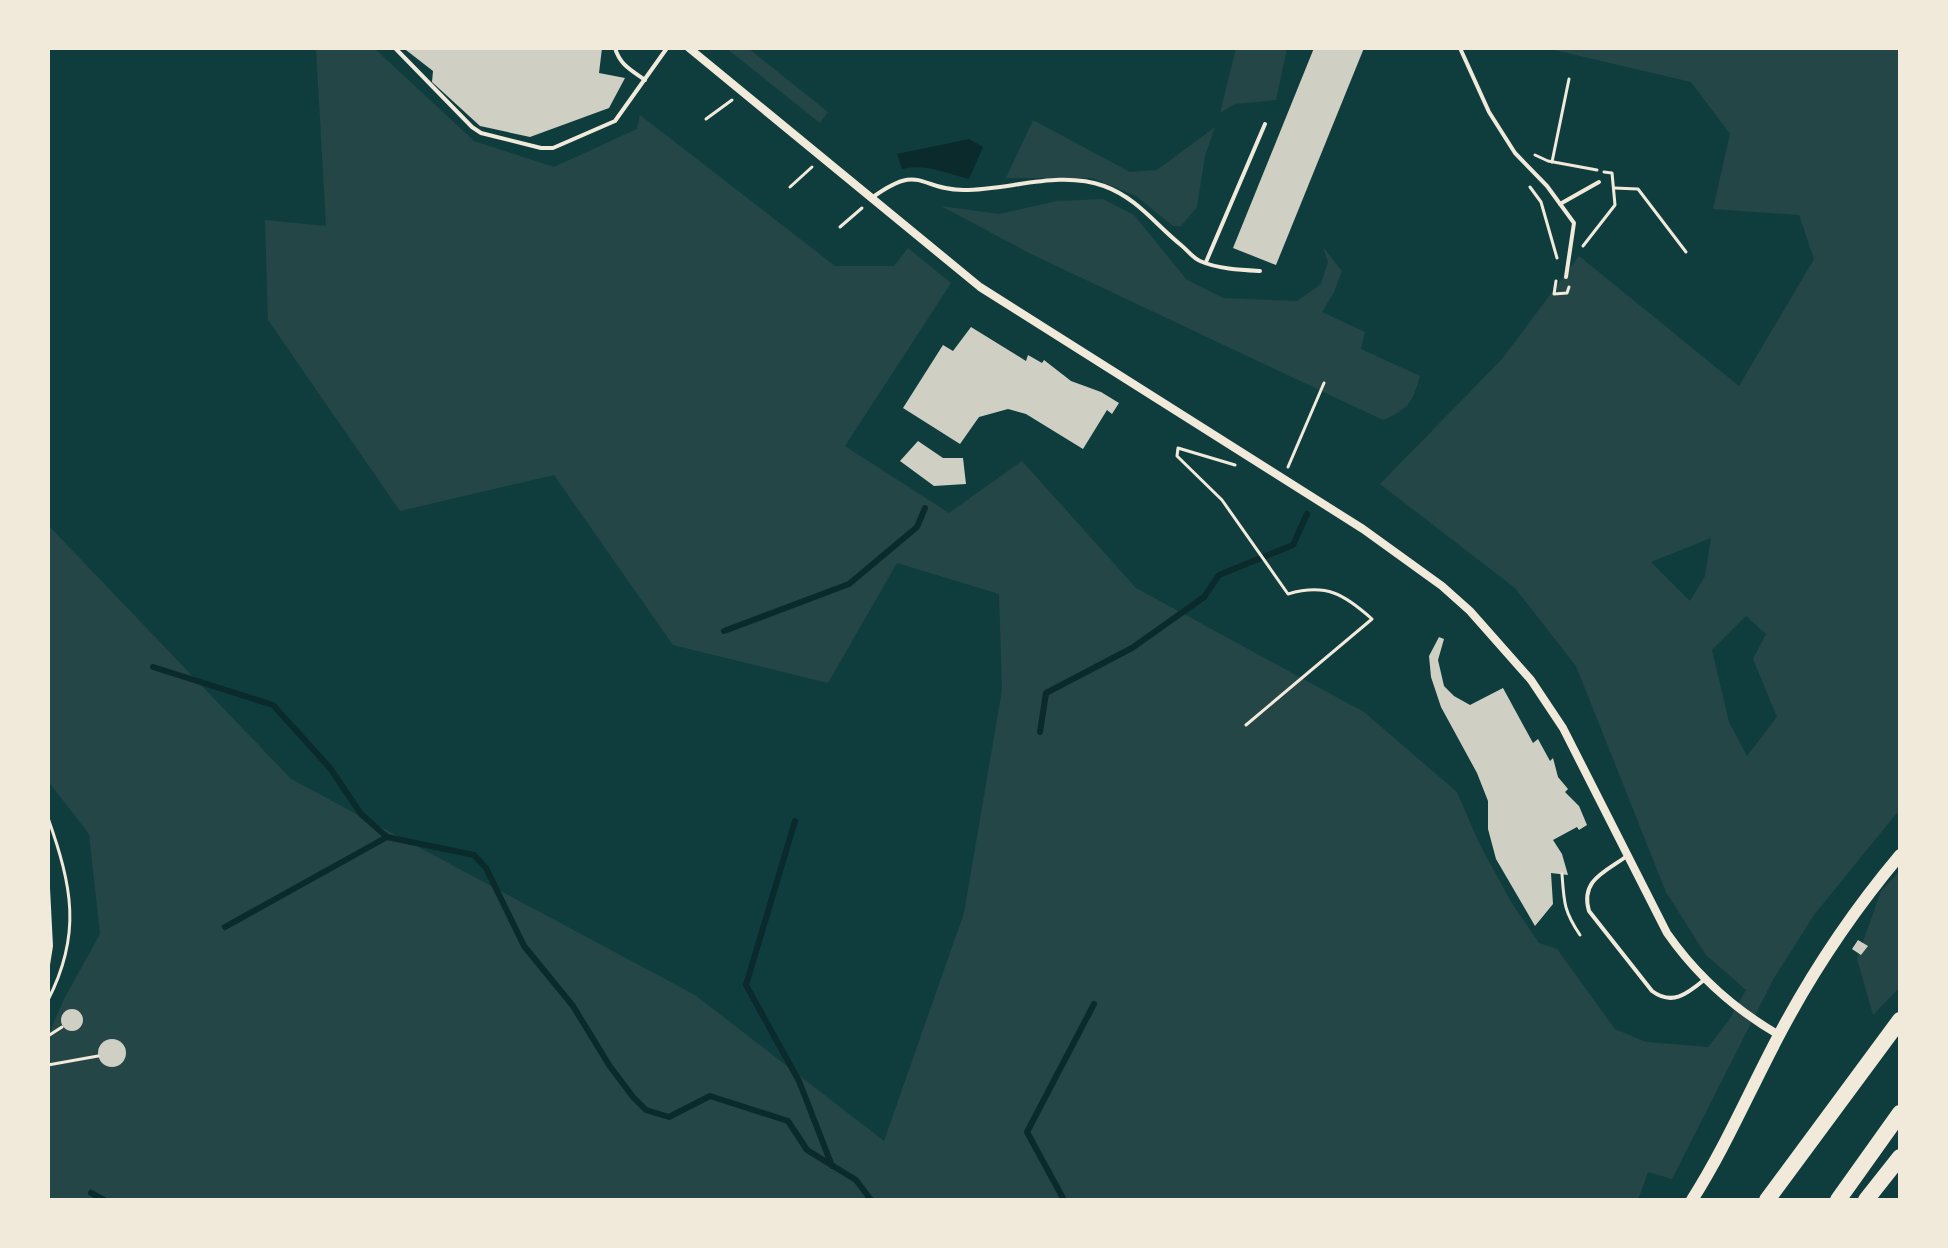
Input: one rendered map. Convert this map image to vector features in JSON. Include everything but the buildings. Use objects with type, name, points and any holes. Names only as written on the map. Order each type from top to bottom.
[{"type":"highway","points":[[1767,1200],[1900,1020]]},
{"type":"highway","points":[[1838,1200],[1898,1115]]},
{"type":"highway","points":[[1866,1200],[1900,1157]]},
{"type":"main road","points":[[1692,1200],[1727,1141],[1779,1035],[1836,940],[1900,855]]},
{"type":"street","points":[[689,48],[980,287],[1363,529],[1442,586],[1470,611],[1531,680],[1563,728],[1667,933],[1704,980],[1757,1022],[1779,1035]]},
{"type":"lane","points":[[395,48],[472,127],[481,133],[541,148],[553,148],[615,121],[667,48]]},
{"type":"lane","points":[[615,48],[624,66],[645,80]]},
{"type":"lane","points":[[1460,48],[1489,112],[1515,153],[1547,186],[1574,223],[1566,277]]},
{"type":"lane","points":[[1206,262],[1265,124]]},
{"type":"lane","points":[[871,198],[907,177],[963,190],[1026,182],[1100,184],[1122,193],[1148,212],[1198,260],[1232,269],[1260,271]]},
{"type":"lane","points":[[1560,204],[1599,182]]},
{"type":"lane","points":[[1628,855],[1587,888],[1585,897],[1589,911],[1660,997],[1674,999],[1704,980]]},
{"type":"lane","points":[[48,888],[51,946],[48,965]]},
{"type":"path","points":[[1552,162],[1569,79]]},
{"type":"path","points":[[706,119],[732,100]]},
{"type":"path","points":[[1527,151],[1552,162],[1612,173],[1615,205],[1580,249]]},
{"type":"path","points":[[790,187],[812,167]]},
{"type":"path","points":[[1525,180],[1541,202],[1558,263]]},
{"type":"path","points":[[1614,188],[1638,189],[1686,252]]},
{"type":"path","points":[[840,227],[862,208]]},
{"type":"path","points":[[1557,271],[1554,294],[1567,293],[1572,281]]},
{"type":"path","points":[[1288,467],[1324,383]]},
{"type":"path","points":[[1242,464],[1239,466],[1178,448],[1177,456],[1222,500],[1288,594],[1308,588],[1333,591],[1372,619],[1246,725]]},
{"type":"path","points":[[48,818],[66,870],[70,908],[69,943],[63,971],[48,1000]]},
{"type":"path","points":[[1562,874],[1562,900],[1566,914],[1580,935]]},
{"type":"path","points":[[48,1036],[62,1027]]},
{"type":"path","points":[[48,1065],[98,1056]]},
{"type":"shaded area","points":[[316,48],[374,48],[474,141],[554,167],[637,129],[640,115],[835,266],[894,266],[908,248],[951,283],[845,446],[949,513],[1022,461],[1136,588],[1364,712],[1457,792],[1479,843],[1511,902],[1539,943],[1557,949],[1615,1029],[1646,1042],[1708,1047],[1729,1020],[1746,990],[1706,955],[1666,892],[1576,666],[1515,588],[1380,484],[1502,359],[1579,256],[1739,386],[1814,259],[1799,215],[1713,209],[1730,134],[1691,82],[1546,48],[1900,48],[1900,809],[1814,915],[1774,978],[1672,1179],[1648,1172],[1638,1200],[48,1200],[48,1036],[64,999],[100,934],[89,834],[48,781],[48,525],[291,779],[695,995],[884,1141],[964,913],[1002,690],[999,594],[897,563],[828,683],[673,645],[554,475],[400,511],[268,320],[265,220],[326,226]],"holes":[[[1711,538],[1705,576],[1690,601],[1651,562]],[[1746,616],[1766,634],[1753,659],[1777,717],[1747,756],[1729,722],[1712,650]]]},
{"type":"shaded area","points":[[726,48],[748,48],[828,112],[820,123]]},
{"type":"shaded area","points":[[1236,48],[1287,48],[1276,100],[1235,104],[1220,113]]},
{"type":"shaded area","points":[[1033,120],[1130,172],[1157,170],[1215,127],[1205,156],[1197,207],[1181,226],[1173,226],[1136,196],[1092,178],[1006,178]]},
{"type":"shaded area","points":[[969,139],[983,147],[969,179],[927,168],[902,169],[897,154]]},
{"type":"shaded area","points":[[1103,199],[1134,215],[1187,280],[1223,298],[1297,301],[1321,284],[1328,262],[1323,247],[1342,271],[1322,312],[1365,332],[1361,349],[1420,376],[1412,399],[1399,412],[1383,420],[1033,255],[941,206],[999,214],[1057,201]]},
{"type":"shaded area","points":[[1900,871],[1900,987],[1873,1015],[1857,959],[1881,891]]},
{"type":"waterway","points":[[724,631],[849,584],[917,527],[925,508]]},
{"type":"waterway","points":[[1040,732],[1046,693],[1132,648],[1204,597],[1219,575],[1293,545],[1307,514]]},
{"type":"waterway","points":[[153,667],[273,705],[330,768],[361,814],[387,837],[474,855],[486,868],[524,946],[573,1006],[609,1065],[646,1110],[669,1117],[710,1096],[788,1121],[807,1150],[856,1180],[871,1200]]},
{"type":"waterway","points":[[795,821],[746,985],[799,1081],[832,1166]]},
{"type":"waterway","points":[[225,927],[387,837]]},
{"type":"waterway","points":[[1064,1200],[1027,1132],[1094,1004]]},
{"type":"waterway","points":[[91,1193],[104,1200]]}]
